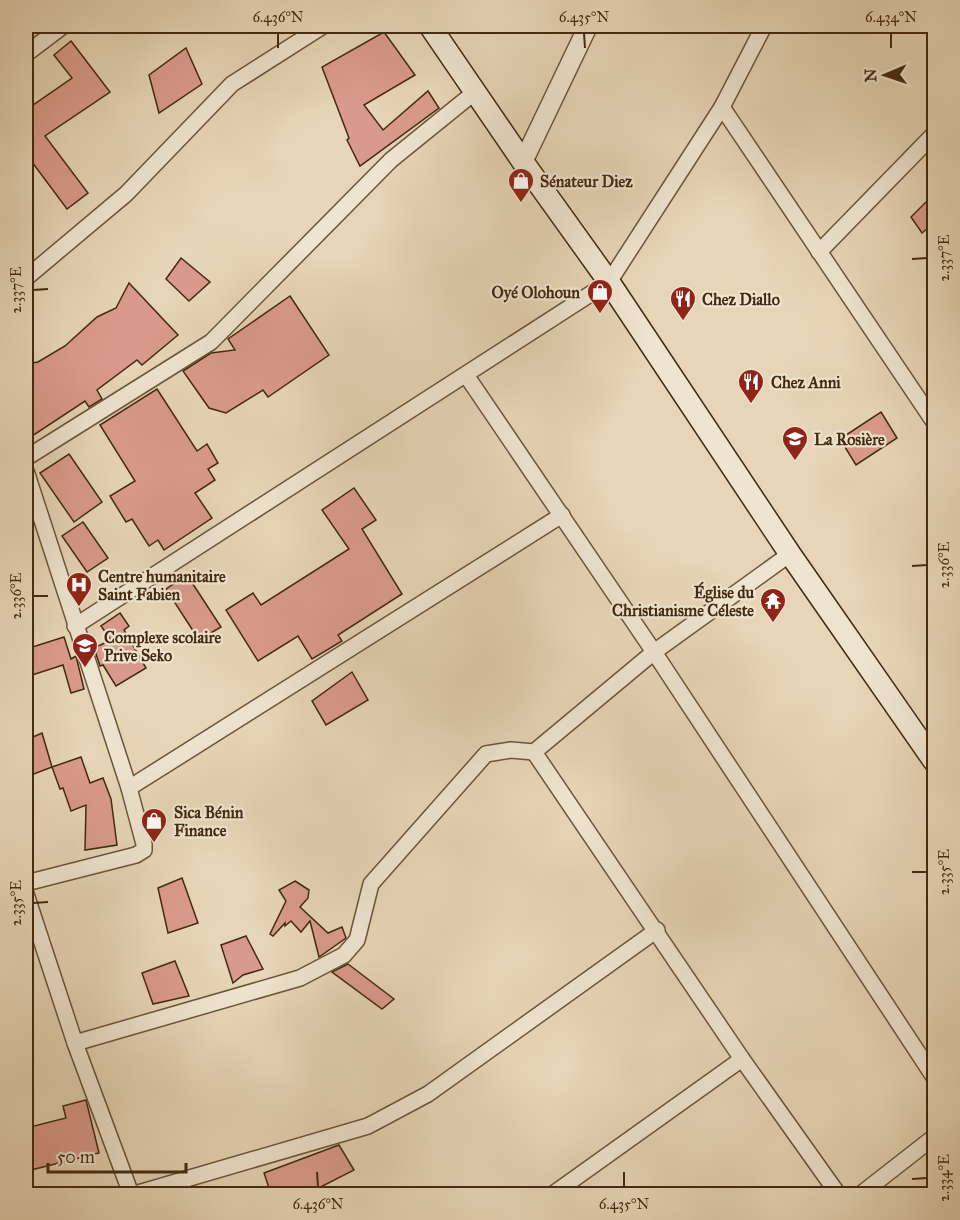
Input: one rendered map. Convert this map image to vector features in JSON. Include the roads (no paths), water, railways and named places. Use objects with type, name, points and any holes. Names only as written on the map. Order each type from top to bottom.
[{"type":"main road","points":[[430,26],[609,282],[790,554],[934,761]]},
{"type":"street","points":[[26,54],[63,26]]},
{"type":"street","points":[[26,278],[126,194],[232,84],[323,26]]},
{"type":"street","points":[[523,162],[588,26]]},
{"type":"street","points":[[75,626],[609,282],[722,107],[764,26]]},
{"type":"street","points":[[26,458],[211,342],[390,160],[475,92]]},
{"type":"street","points":[[722,107],[934,422]]},
{"type":"street","points":[[819,252],[934,134]]},
{"type":"street","points":[[466,375],[562,514],[934,1077]]},
{"type":"street","points":[[26,471],[129,788],[143,837],[144,850],[136,855],[26,883]]},
{"type":"street","points":[[129,788],[562,514]]},
{"type":"street","points":[[75,1043],[300,978],[344,956],[357,940],[371,884],[486,754],[511,750],[534,752],[654,652],[790,554]]},
{"type":"street","points":[[534,752],[657,930],[742,1059],[838,1194]]},
{"type":"street","points":[[26,894],[75,1043],[133,1194],[368,1126],[393,1115],[428,1094],[657,930]]},
{"type":"street","points":[[553,1194],[742,1059]]},
{"type":"street","points":[[861,1194],[934,1137]]},
{"type":"place","name":"Sénateur Diez","points":[[521,204]]},
{"type":"place","name":"Oyé Olohoun","points":[[600,315]]},
{"type":"place","name":"Chez Diallo","points":[[683,322]]},
{"type":"place","name":"Chez Anni","points":[[751,405]]},
{"type":"place","name":"La Rosière","points":[[795,462]]},
{"type":"place","name":"Centre humanitaire Saint Fabien","points":[[79,608]]},
{"type":"place","name":"Église du Christianisme Céleste","points":[[773,624]]},
{"type":"place","name":"Complexe scolaire Prive Seko","points":[[85,669]]},
{"type":"place","name":"Sica Bénin Finance","points":[[154,844]]}]
